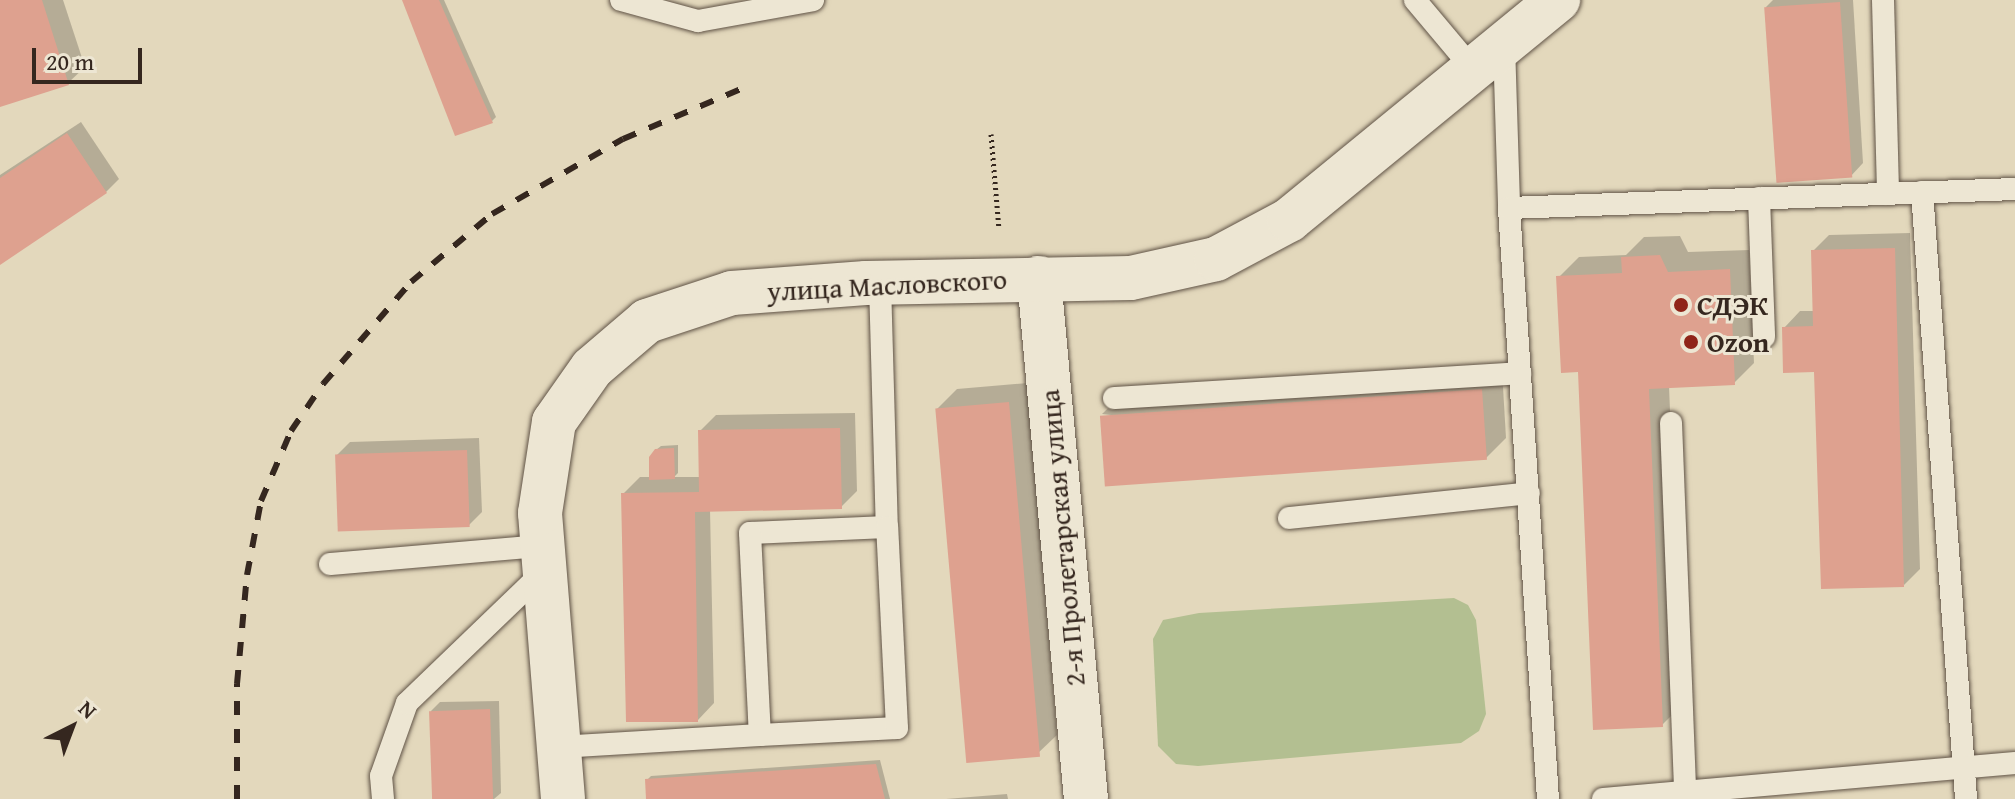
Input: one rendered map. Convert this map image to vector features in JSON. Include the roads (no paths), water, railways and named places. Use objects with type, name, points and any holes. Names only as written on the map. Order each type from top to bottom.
[{"type":"street","name":"улица Масловского","points":[[563,799],[540,513],[554,422],[592,368],[647,321],[732,293],[880,283],[1131,278],[1216,259],[1289,220],[1558,0]]},
{"type":"street","name":"2-я Пролетарская улица","points":[[1039,278],[1086,799]]},
{"type":"lane","points":[[621,0],[698,21],[813,0]]},
{"type":"lane","points":[[1415,0],[1488,55],[1509,208],[1548,799]]},
{"type":"lane","points":[[1883,0],[1888,194]]},
{"type":"lane","points":[[1509,208],[2015,189]]},
{"type":"lane","points":[[1922,192],[1966,799]]},
{"type":"lane","points":[[1759,198],[1764,337]]},
{"type":"lane","points":[[559,747],[897,728],[880,283]]},
{"type":"lane","points":[[1114,398],[1520,373]]},
{"type":"lane","points":[[1671,423],[1685,790]]},
{"type":"lane","points":[[1289,518],[1529,493]]},
{"type":"lane","points":[[760,735],[750,533],[887,527]]},
{"type":"lane","points":[[330,564],[543,558]]},
{"type":"lane","points":[[383,799],[381,776],[407,703],[543,558]]},
{"type":"lane","points":[[1603,799],[2015,763]]},
{"type":"railway","points":[[237,799],[237,684],[247,575],[261,501],[291,431],[323,384],[411,282],[492,214],[623,139],[741,89]]},
{"type":"place","name":"СДЭК","points":[[1681,305]]},
{"type":"place","name":"Ozon","points":[[1691,342]]}]
